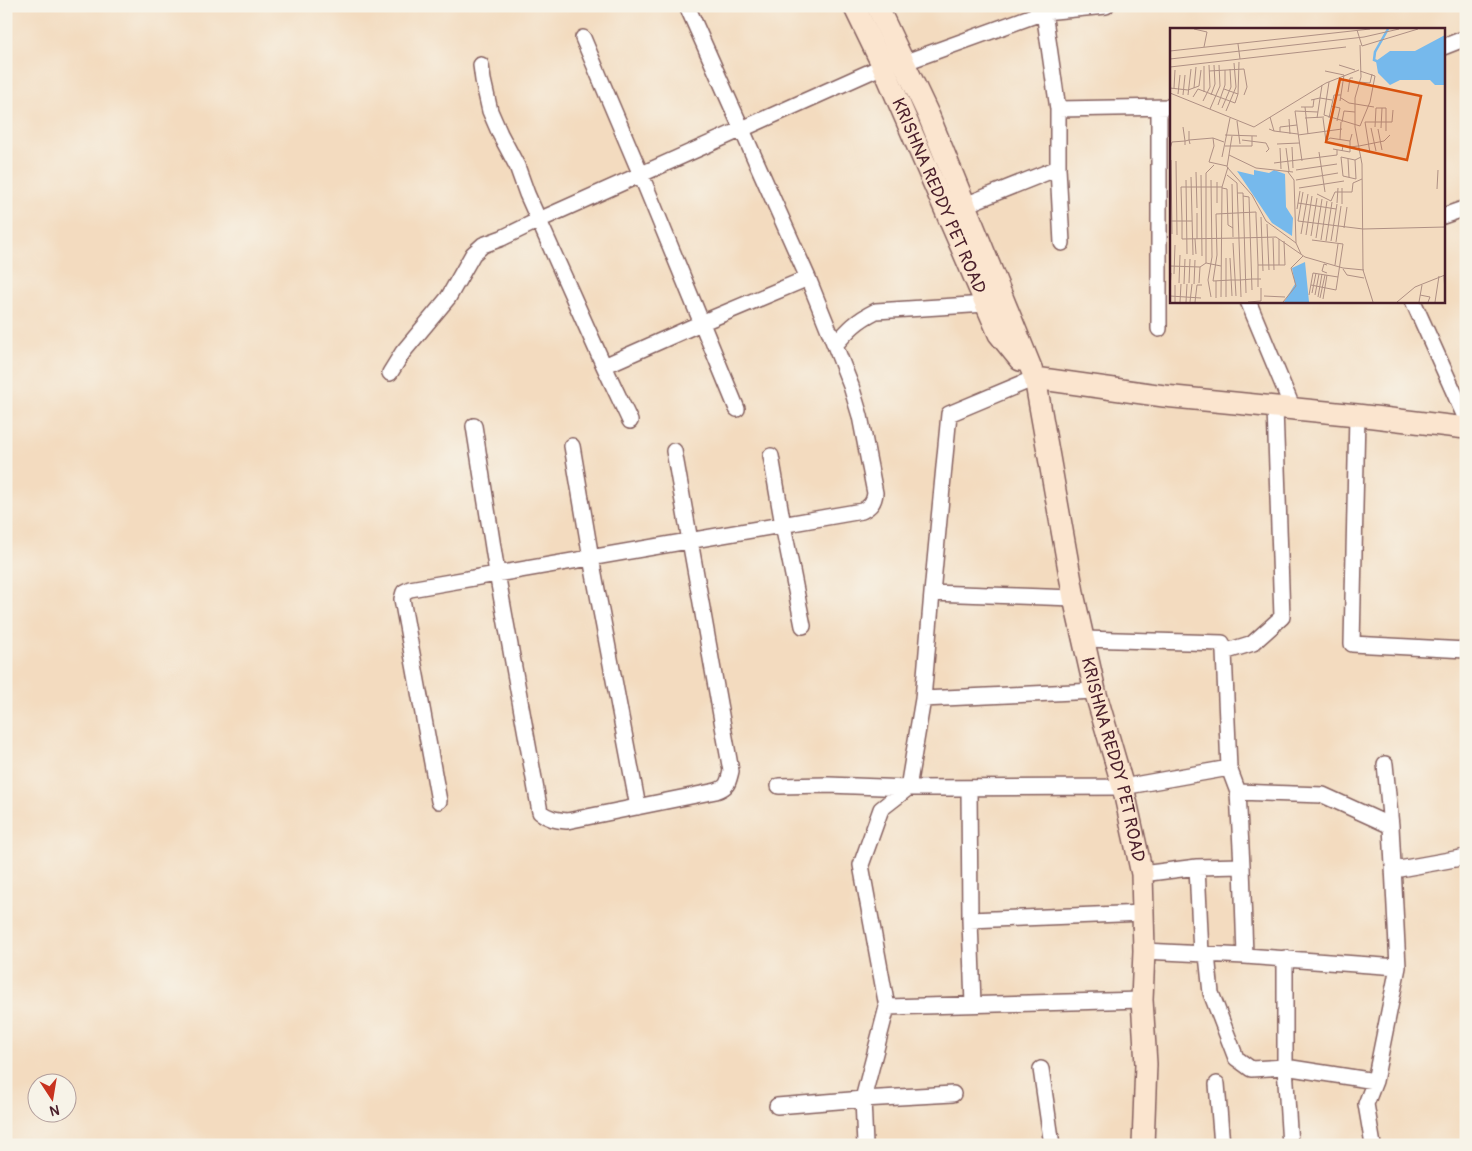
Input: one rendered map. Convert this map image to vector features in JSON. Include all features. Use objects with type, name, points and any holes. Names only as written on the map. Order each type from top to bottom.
[{"type":"main road","name":"KRISHNA REDDY PET ROAD","points":[[854,6],[928,114],[1035,378],[1074,598],[1094,691],[1124,788],[1142,874],[1144,913],[1142,1000],[1146,1064],[1143,1145]]},
{"type":"main road","name":"KRISHNA REDDY PET ROAD","points":[[877,6],[893,64],[986,304],[999,334],[1035,378]]},
{"type":"main road","points":[[1035,378],[1164,396],[1466,428]]},
{"type":"street","points":[[439,801],[402,599],[404,592],[410,589],[497,573],[691,542],[862,511],[868,508],[874,501],[875,492],[860,416],[851,386],[808,278],[687,6]]},
{"type":"street","points":[[390,373],[403,352],[448,298],[473,254],[483,245],[742,129],[893,64],[1043,9],[1106,6]]},
{"type":"street","points":[[1043,9],[1058,109],[1058,168],[1062,243]]},
{"type":"street","points":[[583,38],[737,409]]},
{"type":"street","points":[[1444,47],[1466,38]]},
{"type":"street","points":[[481,65],[490,111],[517,166],[539,220],[630,421]]},
{"type":"street","points":[[1058,109],[1165,108],[1159,329]]},
{"type":"street","points":[[965,206],[1058,168]]},
{"type":"street","points":[[1444,216],[1466,208]]},
{"type":"street","points":[[604,366],[808,278]]},
{"type":"street","points":[[1224,652],[1254,643],[1282,617],[1284,409],[1248,302]]},
{"type":"street","points":[[1413,302],[1466,419]]},
{"type":"street","points":[[835,345],[862,318],[876,311],[986,304]]},
{"type":"street","points":[[865,1145],[863,1099],[887,1007],[860,865],[881,809],[908,788],[923,698],[949,414],[1035,378]]},
{"type":"street","points":[[1357,415],[1352,644],[1466,650]]},
{"type":"street","points":[[474,426],[497,573],[540,812],[548,818],[567,820],[638,807],[716,791],[725,788],[729,782],[731,772],[674,451]]},
{"type":"street","points":[[572,446],[638,807]]},
{"type":"street","points":[[771,456],[803,626]]},
{"type":"street","points":[[932,593],[1074,598]]},
{"type":"street","points":[[1083,639],[1222,643],[1229,768],[1238,792],[1246,956]]},
{"type":"street","points":[[923,698],[1094,691]]},
{"type":"street","points":[[1373,1145],[1366,1104],[1375,1081],[1398,967],[1394,870],[1385,764]]},
{"type":"street","points":[[779,786],[1124,788],[1229,768]]},
{"type":"street","points":[[970,788],[970,920],[973,1005]]},
{"type":"street","points":[[1238,792],[1323,795],[1391,826]]},
{"type":"street","points":[[1394,870],[1466,857]]},
{"type":"street","points":[[1142,874],[1197,866],[1242,866]]},
{"type":"street","points":[[1197,866],[1204,954],[1211,993],[1236,1058],[1251,1069],[1285,1067],[1375,1081]]},
{"type":"street","points":[[970,920],[1144,913]]},
{"type":"street","points":[[1144,952],[1285,958],[1398,967]]},
{"type":"street","points":[[1285,958],[1285,1067],[1290,1145]]},
{"type":"street","points":[[887,1007],[1142,1000]]},
{"type":"street","points":[[1041,1068],[1052,1145]]},
{"type":"street","points":[[1217,1084],[1222,1145]]},
{"type":"street","points":[[777,1106],[953,1094]]}]
